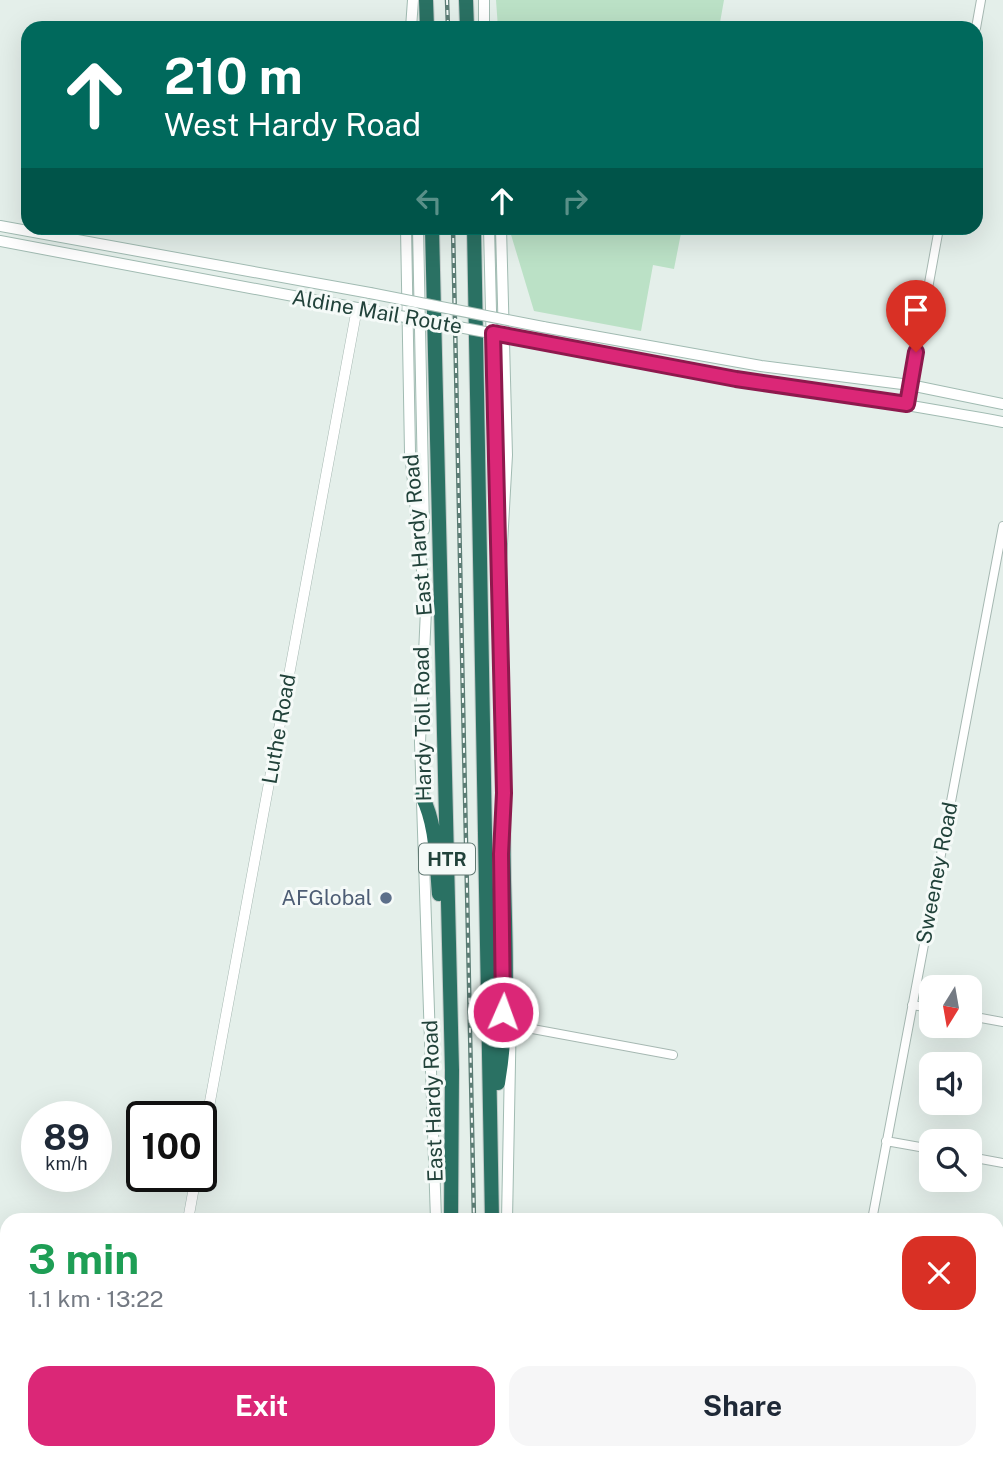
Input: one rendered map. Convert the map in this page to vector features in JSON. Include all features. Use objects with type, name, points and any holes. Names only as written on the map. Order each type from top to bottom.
[{"type":"highway","points":[[426,0],[427,21]]},
{"type":"highway","points":[[466,0],[467,21]]},
{"type":"highway","name":"Hardy Toll Road","points":[[423,235],[452,1056],[450,1213]]},
{"type":"highway","name":"HTR","points":[[474,235],[492,1213]]},
{"type":"highway","points":[[492,1122],[502,1062],[504,793]]},
{"type":"highway","points":[[422,796],[428,809],[435,845],[439,900],[450,1213]]},
{"type":"main road","points":[[413,0],[413,21]]},
{"type":"main road","points":[[484,0],[484,21]]},
{"type":"main road","name":"Aldine Mail Route","points":[[0,226],[21,230]]},
{"type":"main road","name":"Aldine Mail Route","points":[[47,235],[543,327],[795,370],[910,385],[1003,404]]},
{"type":"main road","name":"East Hardy Road","points":[[406,235],[410,452],[426,610],[420,742],[436,1213]]},
{"type":"main road","points":[[423,235],[421,303],[426,610]]},
{"type":"main road","points":[[489,235],[511,1025],[507,1213]]},
{"type":"main road","points":[[498,615],[507,454],[501,235]]},
{"type":"main road","name":"Aldine Mail Route","points":[[0,241],[653,364],[1003,422]]},
{"type":"main road","points":[[106,262],[109,247]]},
{"type":"main road","points":[[230,286],[233,268]]},
{"type":"main road","points":[[653,346],[653,364]]},
{"type":"main road","points":[[794,388],[795,370]]},
{"type":"street","points":[[977,21],[981,0]]},
{"type":"street","points":[[907,404],[938,235]]},
{"type":"street","name":"Luthe Road","points":[[210,1101],[356,308]]},
{"type":"street","name":"Sweeney Road","points":[[873,1213],[1003,526]]},
{"type":"street","points":[[912,1005],[919,1006]]},
{"type":"street","points":[[982,1018],[1003,1022]]},
{"type":"street","points":[[511,1025],[673,1055]]},
{"type":"street","points":[[886,1141],[919,1147]]},
{"type":"street","points":[[982,1159],[1003,1163]]},
{"type":"street","points":[[189,1213],[193,1192]]},
{"type":"green space","points":[[496,0],[724,0],[720,21],[498,21]]},
{"type":"green space","points":[[511,235],[681,235],[674,269],[653,265],[641,331],[534,311]]},
{"type":"railway","points":[[447,0],[448,21]]},
{"type":"railway","points":[[453,235],[474,1213]]},
{"type":"place","name":"AFGlobal","points":[[386,898]]},
{"type":"route","points":[[503,1012],[505,962],[501,854],[504,793],[493,333],[736,379],[907,404],[916,352]]}]
